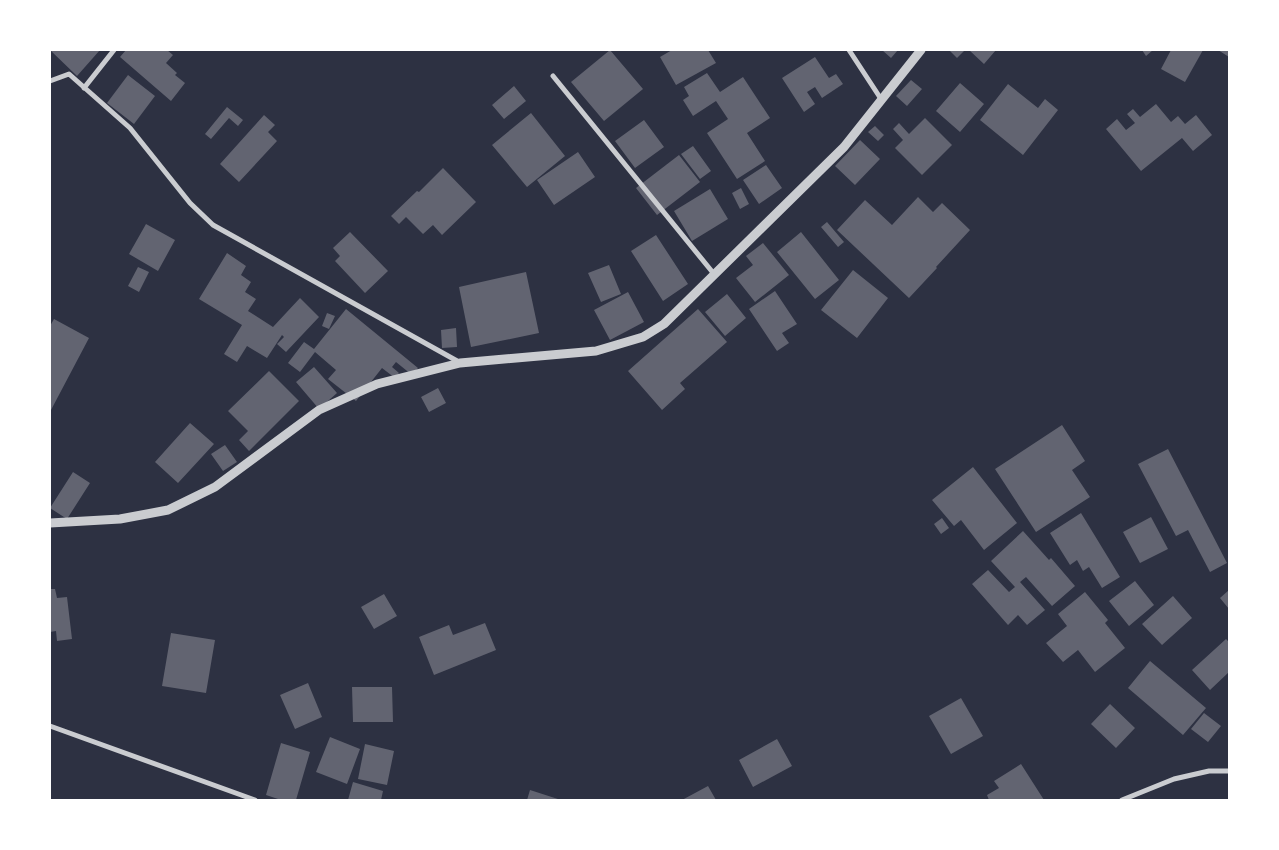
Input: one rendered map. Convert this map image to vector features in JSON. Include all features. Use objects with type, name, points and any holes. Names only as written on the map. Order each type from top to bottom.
[{"type":"street","points":[[84,88],[114,50]]},
{"type":"street","points":[[848,50],[881,100]]},
{"type":"street","points":[[50,523],[120,519],[168,510],[215,487],[319,410],[377,384],[460,363],[596,352],[643,337],[664,324],[844,146],[921,50]]},
{"type":"street","points":[[50,81],[69,74],[130,128],[190,203],[213,225],[460,363]]},
{"type":"street","points":[[553,76],[714,274]]},
{"type":"street","points":[[50,726],[255,800]]},
{"type":"street","points":[[1122,800],[1174,779],[1209,771],[1229,771]]},
{"type":"building","points":[[50,50],[100,50],[77,76]]},
{"type":"building","points":[[126,50],[167,50],[173,55],[166,63],[177,73],[175,75],[185,83],[171,101],[120,57]]},
{"type":"building","points":[[610,50],[643,89],[604,121],[571,82]]},
{"type":"building","points":[[672,50],[708,50],[716,63],[676,85],[660,57]]},
{"type":"building","points":[[882,50],[898,50],[891,58]]},
{"type":"building","points":[[949,50],[965,50],[957,58]]},
{"type":"building","points":[[969,50],[996,50],[984,64]]},
{"type":"building","points":[[1142,50],[1153,50],[1146,56]]},
{"type":"building","points":[[1171,50],[1203,50],[1185,82],[1161,69]]},
{"type":"building","points":[[1218,50],[1229,50],[1229,57]]},
{"type":"building","points":[[815,57],[829,78],[836,74],[843,84],[822,98],[815,87],[807,92],[815,104],[804,112],[782,78]]},
{"type":"building","points":[[707,73],[720,92],[743,77],[770,118],[747,133],[765,161],[737,179],[707,133],[728,119],[716,101],[693,116],[683,100],[689,96],[684,87]]},
{"type":"building","points":[[128,75],[155,96],[134,124],[107,103]]},
{"type":"building","points":[[911,80],[922,89],[907,106],[896,96]]},
{"type":"building","points":[[960,83],[984,104],[960,132],[936,111]]},
{"type":"building","points":[[1008,84],[1038,108],[1045,99],[1058,110],[1023,155],[980,120]]},
{"type":"building","points":[[514,86],[526,101],[504,119],[492,105]]},
{"type":"building","points":[[1156,104],[1171,122],[1178,116],[1185,124],[1196,115],[1212,135],[1193,151],[1182,138],[1141,171],[1106,129],[1117,119],[1126,130],[1135,123],[1127,114],[1133,109],[1140,117]]},
{"type":"building","points":[[227,107],[243,120],[238,126],[229,118],[211,139],[205,134]]},
{"type":"building","points":[[531,113],[565,156],[527,187],[492,145]]},
{"type":"building","points":[[264,115],[275,125],[268,132],[277,141],[239,182],[220,164]]},
{"type":"building","points":[[925,118],[952,145],[922,175],[895,148],[903,140],[893,129],[899,123],[909,134]]},
{"type":"building","points":[[644,120],[664,147],[635,168],[615,141]]},
{"type":"building","points":[[875,126],[884,135],[878,141],[868,132]]},
{"type":"building","points":[[860,140],[880,159],[855,185],[835,166]]},
{"type":"building","points":[[693,146],[711,171],[700,179],[681,154]]},
{"type":"building","points":[[578,152],[595,177],[554,205],[537,180]]},
{"type":"building","points":[[679,155],[700,182],[657,215],[636,188]]},
{"type":"building","points":[[766,165],[782,188],[759,204],[743,180]]},
{"type":"building","points":[[443,168],[476,202],[442,235],[433,225],[423,234],[406,217],[399,224],[391,216]]},
{"type":"building","points":[[741,188],[749,204],[740,209],[732,193]]},
{"type":"building","points":[[710,189],[728,219],[692,241],[674,211]]},
{"type":"building","points":[[918,197],[933,212],[942,203],[970,230],[909,298],[837,230],[865,200],[892,225]]},
{"type":"building","points":[[827,222],[844,242],[838,247],[821,227]]},
{"type":"building","points":[[146,224],[175,240],[158,271],[129,254]]},
{"type":"building","points":[[350,232],[388,271],[365,293],[335,261],[340,256],[333,248]]},
{"type":"building","points":[[801,232],[839,280],[815,299],[777,252]]},
{"type":"building","points":[[656,235],[688,284],[663,301],[631,251]]},
{"type":"building","points":[[763,243],[789,275],[755,302],[736,278],[753,265],[746,256]]},
{"type":"building","points":[[227,253],[246,266],[241,275],[251,282],[245,292],[256,299],[248,311],[273,327],[300,298],[319,317],[286,352],[277,344],[284,337],[282,335],[267,358],[247,346],[237,362],[224,354],[242,325],[199,299]]},
{"type":"building","points":[[609,265],[621,294],[601,302],[588,273]]},
{"type":"building","points":[[138,267],[149,272],[139,292],[128,286]]},
{"type":"building","points":[[853,270],[888,298],[857,338],[821,310]]},
{"type":"building","points":[[526,272],[539,333],[471,347],[459,287]]},
{"type":"building","points":[[775,291],[797,324],[782,333],[789,343],[777,351],[749,309]]},
{"type":"building","points":[[628,292],[644,322],[610,340],[594,310]]},
{"type":"building","points":[[727,294],[746,318],[725,336],[705,312]]},
{"type":"building","points":[[346,309],[418,368],[412,375],[396,362],[392,367],[399,373],[395,378],[382,368],[356,401],[328,379],[336,370],[315,352],[300,372],[288,363],[304,342],[314,349]]},
{"type":"building","points":[[698,309],[727,342],[680,383],[685,389],[662,410],[628,371]]},
{"type":"building","points":[[327,313],[335,316],[329,329],[322,326]]},
{"type":"building","points":[[54,319],[89,338],[51,410],[50,326]]},
{"type":"building","points":[[456,328],[457,347],[442,348],[441,330]]},
{"type":"building","points":[[314,367],[337,393],[319,409],[296,382]]},
{"type":"building","points":[[269,371],[299,401],[249,451],[239,440],[248,431],[228,411]]},
{"type":"building","points":[[438,388],[446,403],[429,412],[421,397]]},
{"type":"building","points":[[190,423],[214,444],[178,483],[155,462]]},
{"type":"building","points":[[1062,425],[1085,461],[1072,470],[1090,497],[1036,532],[995,469]]},
{"type":"building","points":[[225,445],[237,462],[223,471],[211,454]]},
{"type":"building","points":[[1168,449],[1227,563],[1210,572],[1188,530],[1176,536],[1138,464]]},
{"type":"building","points":[[973,467],[1017,523],[984,550],[961,520],[954,526],[932,500]]},
{"type":"building","points":[[73,472],[90,483],[67,519],[50,508]]},
{"type":"building","points":[[1081,513],[1120,577],[1102,588],[1089,567],[1083,571],[1077,560],[1070,565],[1050,533]]},
{"type":"building","points":[[1151,517],[1168,549],[1140,563],[1123,532]]},
{"type":"building","points":[[942,518],[949,528],[941,534],[934,524]]},
{"type":"building","points":[[1023,531],[1049,560],[1051,558],[1075,586],[1052,606],[1026,577],[1020,582],[1045,610],[1027,625],[1018,615],[1008,625],[972,584],[988,570],[1009,592],[1015,587],[991,561]]},
{"type":"building","points":[[1135,581],[1154,605],[1129,626],[1109,601]]},
{"type":"building","points":[[50,589],[55,589],[57,598],[67,597],[72,639],[57,641],[56,631],[50,632]]},
{"type":"building","points":[[1229,590],[1229,609],[1220,598]]},
{"type":"building","points":[[1085,592],[1108,620],[1105,623],[1125,648],[1095,672],[1078,650],[1063,662],[1046,643],[1067,626],[1058,614]]},
{"type":"building","points":[[384,594],[397,616],[374,629],[361,607]]},
{"type":"building","points":[[1173,596],[1192,618],[1162,645],[1142,624]]},
{"type":"building","points":[[485,623],[496,650],[434,675],[419,637],[449,625],[453,635]]},
{"type":"building","points":[[171,633],[215,640],[206,693],[162,686]]},
{"type":"building","points":[[1226,639],[1229,642],[1229,672],[1210,690],[1192,670]]},
{"type":"building","points":[[1150,661],[1206,708],[1183,735],[1128,688]]},
{"type":"building","points":[[308,683],[322,717],[295,729],[280,695]]},
{"type":"building","points":[[352,687],[392,687],[393,722],[353,722]]},
{"type":"building","points":[[961,698],[983,736],[951,754],[929,716]]},
{"type":"building","points":[[1110,704],[1135,728],[1116,748],[1091,724]]},
{"type":"building","points":[[1204,713],[1221,726],[1208,742],[1191,729]]},
{"type":"building","points":[[330,737],[360,749],[347,784],[316,772]]},
{"type":"building","points":[[777,739],[792,766],[753,787],[739,760]]},
{"type":"building","points":[[281,743],[310,752],[296,800],[281,800],[266,795]]},
{"type":"building","points":[[365,744],[394,751],[387,785],[358,779]]},
{"type":"building","points":[[1021,764],[1044,800],[989,800],[987,795],[999,788],[994,781]]},
{"type":"building","points":[[353,782],[383,791],[381,800],[348,800]]},
{"type":"building","points":[[708,786],[716,800],[682,800]]},
{"type":"building","points":[[530,790],[561,800],[527,800]]}]
